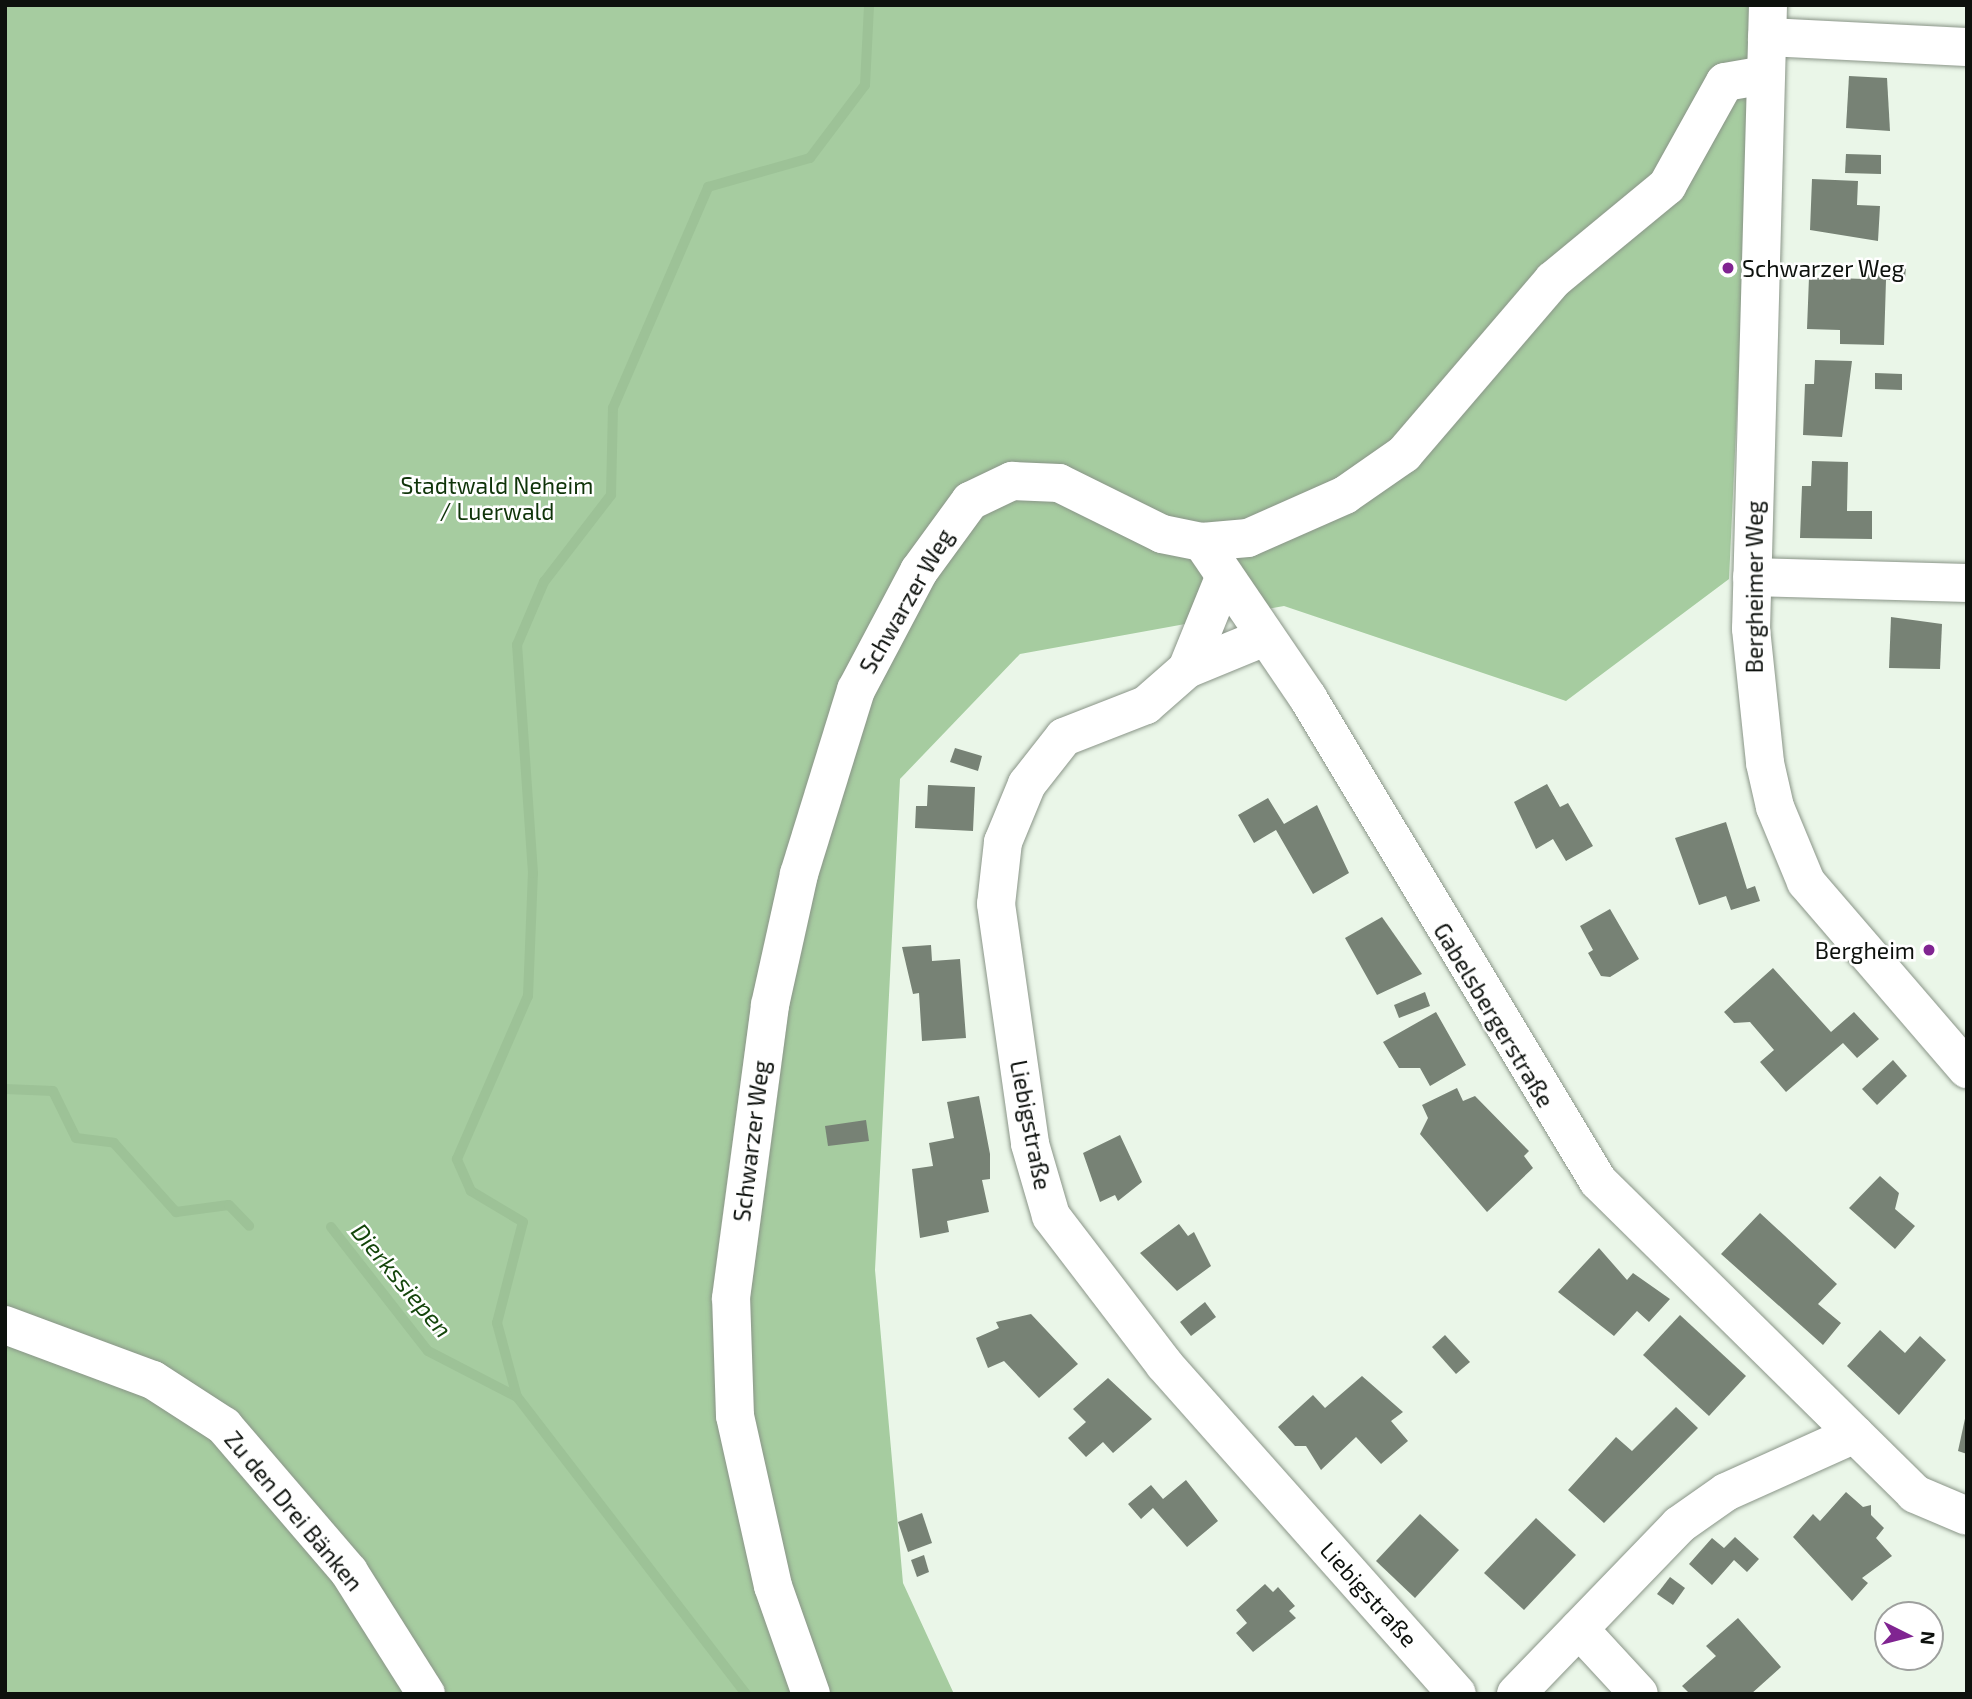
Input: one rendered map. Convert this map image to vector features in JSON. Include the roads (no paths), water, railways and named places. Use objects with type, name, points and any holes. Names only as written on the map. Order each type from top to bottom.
[{"type":"street","points":[[1767,21],[1967,47]]},
{"type":"street","name":"Bergheimer Weg","points":[[1767,21],[1752,577],[1759,728],[1775,807],[1794,858],[1833,920],[1967,1069]]},
{"type":"street","name":"Schwarzer Weg","points":[[811,1694],[781,1615],[756,1518],[730,1384],[728,1328],[770,1005],[840,732],[878,642],[919,571],[961,510],[981,493],[1028,478],[1059,483],[1162,534],[1202,542],[1240,540],[1301,518],[1404,454],[1553,280],[1667,186],[1725,82],[1765,75]]},
{"type":"street","name":"Gabelsbergerstraße","points":[[1202,542],[1308,698],[1583,1161],[1915,1494],[1967,1516]]},
{"type":"street","points":[[1752,577],[1967,583]]},
{"type":"street","name":"Liebigstraße","points":[[1187,669],[1224,578]]},
{"type":"street","name":"Liebigstraße","points":[[1265,637],[1187,669],[1146,705],[1064,737],[1027,784],[1003,842],[996,904],[1039,1183],[1066,1238],[1164,1364],[1457,1694]]},
{"type":"street","name":"Zu den Drei Bänken","points":[[5,1325],[153,1380],[224,1426],[349,1572],[426,1694]]},
{"type":"street","points":[[1516,1694],[1658,1542],[1702,1507],[1855,1434]]},
{"type":"street","points":[[1579,1629],[1639,1694]]},
{"type":"waterway","points":[[746,1694],[517,1397],[497,1323],[523,1222],[471,1191],[457,1159],[528,996],[533,873],[517,645],[544,582],[611,495],[613,408],[708,187],[810,158],[865,85],[869,5]]},
{"type":"waterway","name":"Dierkssiepen","points":[[5,1089],[53,1091],[76,1138],[114,1143],[176,1212],[229,1205],[249,1226]]},
{"type":"waterway","name":"Dierkssiepen","points":[[331,1227],[428,1351],[517,1397]]},
{"type":"place","name":"Schwarzer Weg","points":[[1728,268]]},
{"type":"place","name":"Bergheim","points":[[1929,950]]},
{"type":"park label","name":"Stadtwald Neheim / Luerwald","points":[[497,498]]}]
